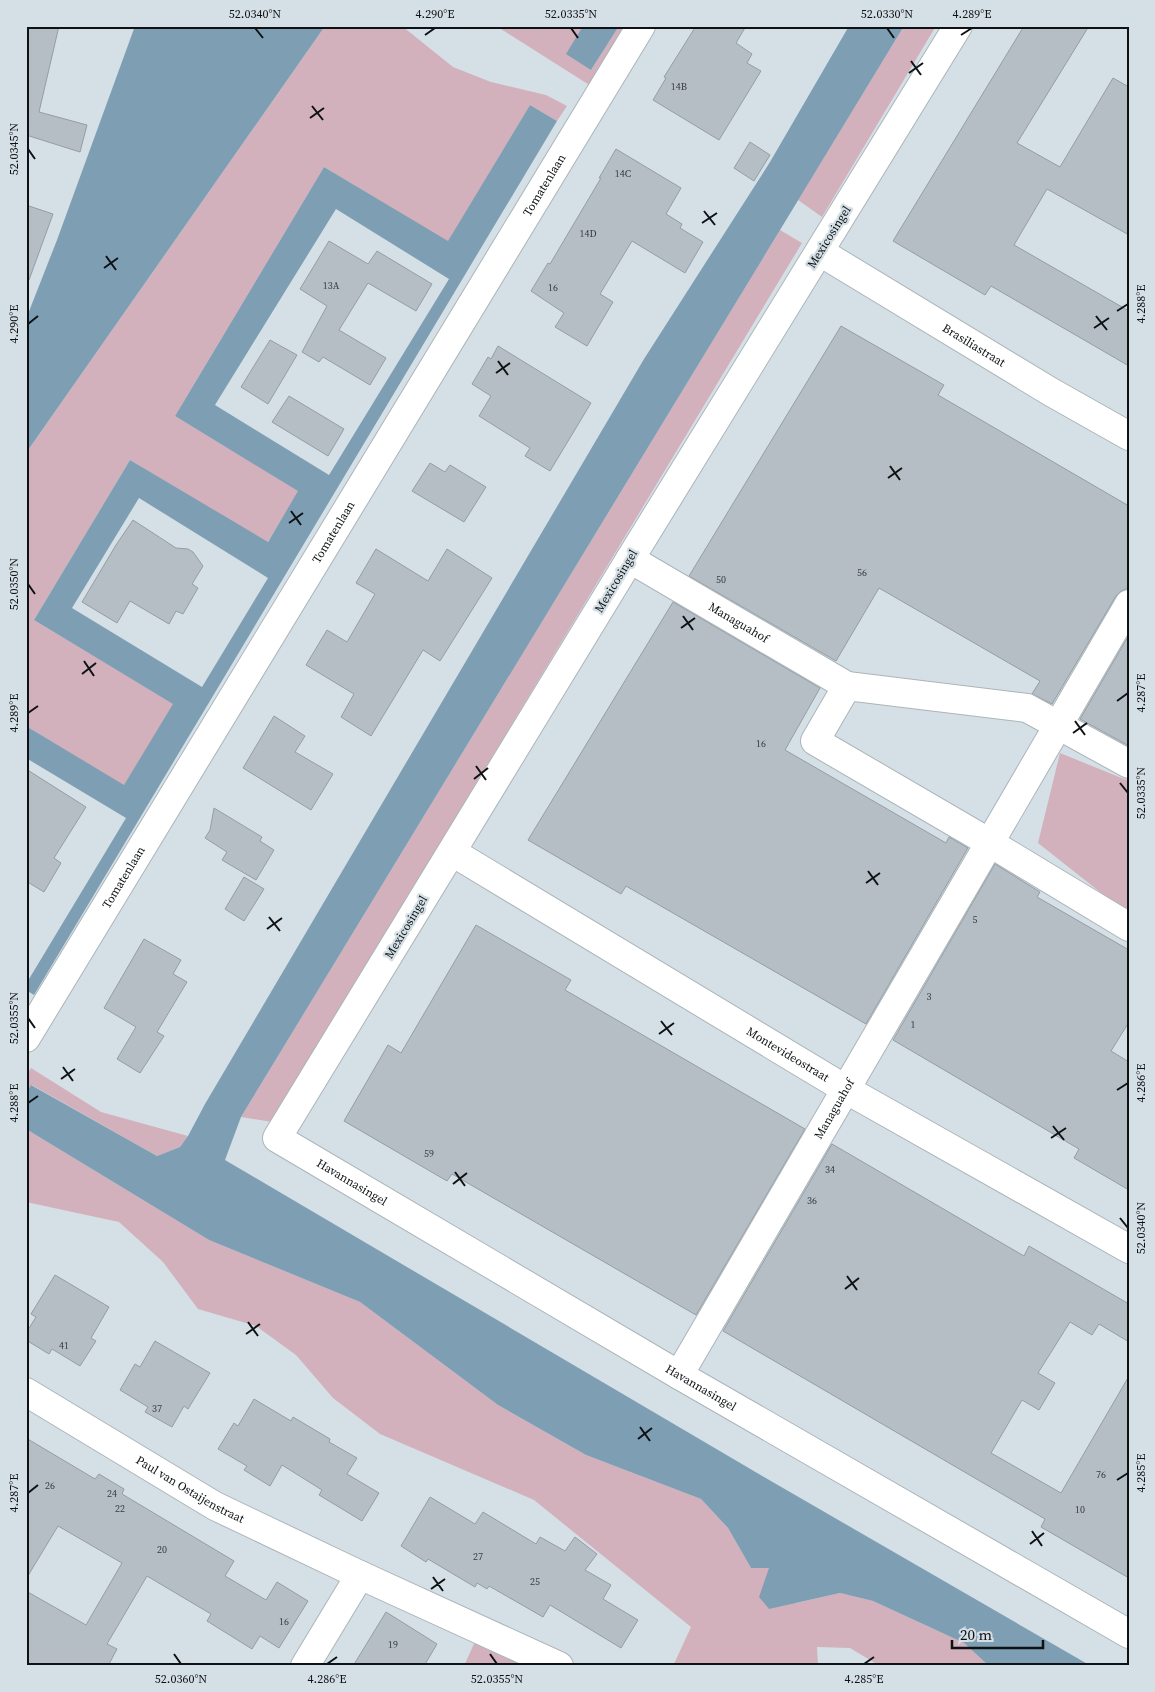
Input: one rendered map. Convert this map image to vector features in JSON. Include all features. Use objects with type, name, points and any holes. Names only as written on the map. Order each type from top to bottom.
[{"type":"street","name":"Tomatenlaan","points":[[26,1038],[641,26]]},
{"type":"street","name":"Mexicosingel","points":[[277,1138],[958,26]]},
{"type":"street","name":"Brasiliastraat","points":[[820,252],[1050,392],[1129,436]]},
{"type":"street","name":"Managuahof","points":[[630,559],[847,686],[1027,708],[1060,724],[1129,764]]},
{"type":"street","name":"Managuahof","points":[[679,1375],[1129,604]]},
{"type":"street","points":[[847,686],[815,741],[1129,927]]},
{"type":"street","name":"Montevideostraat","points":[[452,852],[846,1090],[1129,1248]]},
{"type":"street","name":"Havannasingel","points":[[277,1138],[679,1375],[1129,1634]]},
{"type":"street","name":"Paul van Ostaijenstraat","points":[[26,1392],[216,1506],[360,1575],[559,1666]]},
{"type":"street","points":[[305,1666],[360,1575]]},
{"type":"shaded area","points":[[325,26],[402,26],[453,67],[491,82],[546,95],[567,106],[557,121],[530,105],[448,242],[324,167],[175,416],[299,491],[267,543],[130,460],[34,620],[174,704],[124,786],[26,726],[26,453]]},
{"type":"shaded area","points":[[496,26],[585,26],[591,70],[619,26],[629,26],[591,86]]},
{"type":"shaded area","points":[[904,26],[936,26],[822,217],[798,200]]},
{"type":"shaded area","points":[[780,230],[802,243],[272,1122],[241,1117]]},
{"type":"shaded area","points":[[1060,753],[1129,781],[1129,908],[1124,911],[1038,843]]},
{"type":"shaded area","points":[[31,1068],[101,1112],[188,1136],[180,1147],[157,1156],[32,1085],[26,1094],[26,1076]]},
{"type":"shaded area","points":[[26,1129],[209,1240],[360,1302],[498,1405],[586,1455],[701,1499],[728,1528],[751,1568],[769,1567],[796,1603],[840,1593],[873,1601],[964,1643],[989,1666],[880,1666],[850,1648],[817,1647],[818,1666],[673,1666],[691,1627],[534,1500],[380,1434],[333,1398],[296,1355],[256,1326],[198,1309],[163,1262],[119,1222],[26,1202]]},
{"type":"shaded area","points":[[477,1637],[542,1666],[464,1666]]},
{"type":"water","points":[[135,26],[325,26],[26,453],[26,319],[57,240]]},
{"type":"water","points":[[583,26],[619,26],[591,70],[566,54]]},
{"type":"water","points":[[849,26],[904,26],[241,1117],[225,1160],[764,1477],[1091,1666],[989,1666],[964,1643],[873,1601],[840,1593],[769,1609],[759,1597],[769,1568],[751,1568],[728,1528],[701,1499],[586,1455],[498,1405],[360,1302],[209,1240],[26,1129],[26,1094],[31,1085],[157,1156],[180,1147],[644,359],[770,162]]},
{"type":"water","points":[[530,105],[557,121],[34,995],[26,990],[26,984],[126,818],[26,758],[26,726],[124,785],[173,704],[34,620],[130,460],[268,542],[298,491],[175,416],[324,167],[448,241]],"holes":[[[336,209],[449,279],[329,475],[215,405]],[[139,498],[268,578],[202,687],[72,608]]]},
{"type":"building","points":[[26,26],[59,26],[39,112],[87,125],[80,152],[26,135]]},
{"type":"building","points":[[696,26],[746,26],[736,43],[752,54],[747,63],[761,71],[719,140],[653,100],[666,78],[664,77]]},
{"type":"building","points":[[1024,26],[1089,26],[1017,143],[1060,167],[1113,78],[1129,87],[1129,235],[1047,189],[1014,245],[1129,311],[1129,366],[991,286],[985,295],[893,241]]},
{"type":"building","points":[[750,142],[770,155],[754,181],[734,168]]},
{"type":"building","points":[[616,149],[681,188],[666,214],[682,224],[680,228],[703,242],[685,273],[632,241],[600,294],[613,302],[587,346],[555,327],[564,313],[531,291],[548,263],[550,264]]},
{"type":"building","points":[[26,205],[53,214],[29,280],[26,280]]},
{"type":"building","points":[[329,241],[368,264],[377,251],[432,284],[416,311],[368,283],[339,330],[386,358],[370,385],[323,357],[319,362],[302,352],[327,306],[300,289]]},
{"type":"building","points":[[841,326],[944,385],[938,395],[1129,506],[1129,588],[1121,591],[1116,596],[1052,704],[1032,694],[1040,681],[879,588],[836,661],[689,576]]},
{"type":"building","points":[[270,340],[297,355],[268,404],[241,387]]},
{"type":"building","points":[[498,346],[591,403],[550,471],[525,456],[530,448],[479,416],[491,396],[472,384],[488,357],[491,359]]},
{"type":"building","points":[[289,396],[344,429],[328,456],[272,422]]},
{"type":"building","points":[[430,463],[445,472],[450,465],[486,487],[464,522],[412,491]]},
{"type":"building","points":[[133,520],[176,548],[188,549],[193,552],[203,566],[192,584],[198,588],[183,614],[176,611],[169,624],[130,601],[117,623],[82,602]]},
{"type":"building","points":[[376,549],[428,581],[447,549],[492,578],[440,661],[423,650],[371,736],[341,717],[354,694],[306,665],[327,630],[347,642],[375,594],[356,583]]},
{"type":"building","points":[[673,602],[820,688],[785,750],[946,843],[949,837],[968,848],[866,1024],[626,886],[621,894],[528,840]]},
{"type":"building","points":[[1129,635],[1129,746],[1080,719]]},
{"type":"building","points":[[274,716],[305,736],[295,752],[333,774],[311,810],[243,768]]},
{"type":"building","points":[[26,769],[86,807],[54,858],[61,863],[44,892],[26,881]]},
{"type":"building","points":[[214,808],[262,837],[260,841],[274,850],[256,880],[222,860],[227,852],[205,838],[210,830]]},
{"type":"building","points":[[995,864],[1040,892],[1037,897],[1129,950],[1129,1022],[1111,1051],[1129,1062],[1129,1190],[1074,1158],[1079,1149],[893,1040]]},
{"type":"building","points":[[244,877],[264,889],[244,921],[225,909]]},
{"type":"building","points":[[476,925],[571,980],[565,990],[805,1129],[696,1315],[452,1174],[447,1181],[344,1121],[388,1045],[401,1053]]},
{"type":"building","points":[[144,939],[181,960],[173,974],[187,982],[157,1032],[164,1036],[140,1073],[117,1059],[136,1027],[104,1008]]},
{"type":"building","points":[[832,1144],[1024,1256],[1029,1246],[1129,1304],[1129,1342],[1099,1324],[1092,1335],[1070,1322],[1038,1373],[1055,1383],[1039,1410],[1022,1400],[991,1453],[1061,1493],[1129,1376],[1129,1578],[1041,1527],[1045,1519],[723,1331]]},
{"type":"building","points":[[55,1275],[109,1307],[91,1338],[96,1341],[80,1366],[52,1349],[49,1354],[26,1340],[26,1333],[36,1317],[31,1314]]},
{"type":"building","points":[[155,1341],[210,1373],[188,1409],[184,1406],[172,1427],[145,1412],[148,1407],[120,1390],[135,1364],[140,1367]]},
{"type":"building","points":[[254,1399],[291,1421],[293,1417],[330,1439],[329,1442],[357,1458],[347,1474],[379,1493],[362,1521],[319,1495],[322,1490],[282,1465],[270,1486],[244,1470],[247,1466],[218,1449],[234,1423],[238,1426]]},
{"type":"building","points":[[26,1438],[95,1479],[99,1474],[124,1489],[122,1494],[234,1561],[225,1576],[266,1600],[277,1582],[308,1601],[279,1648],[260,1636],[252,1649],[207,1621],[211,1614],[147,1576],[107,1644],[117,1649],[108,1666],[26,1666],[26,1591],[86,1625],[122,1563],[58,1526],[26,1579]]},
{"type":"building","points":[[430,1497],[475,1524],[483,1512],[536,1544],[540,1537],[565,1551],[575,1537],[597,1554],[585,1570],[611,1585],[603,1599],[638,1620],[621,1648],[550,1605],[543,1617],[489,1586],[487,1589],[477,1583],[475,1587],[428,1559],[426,1562],[401,1546]]},
{"type":"building","points":[[386,1612],[437,1644],[424,1666],[353,1666]]}]
